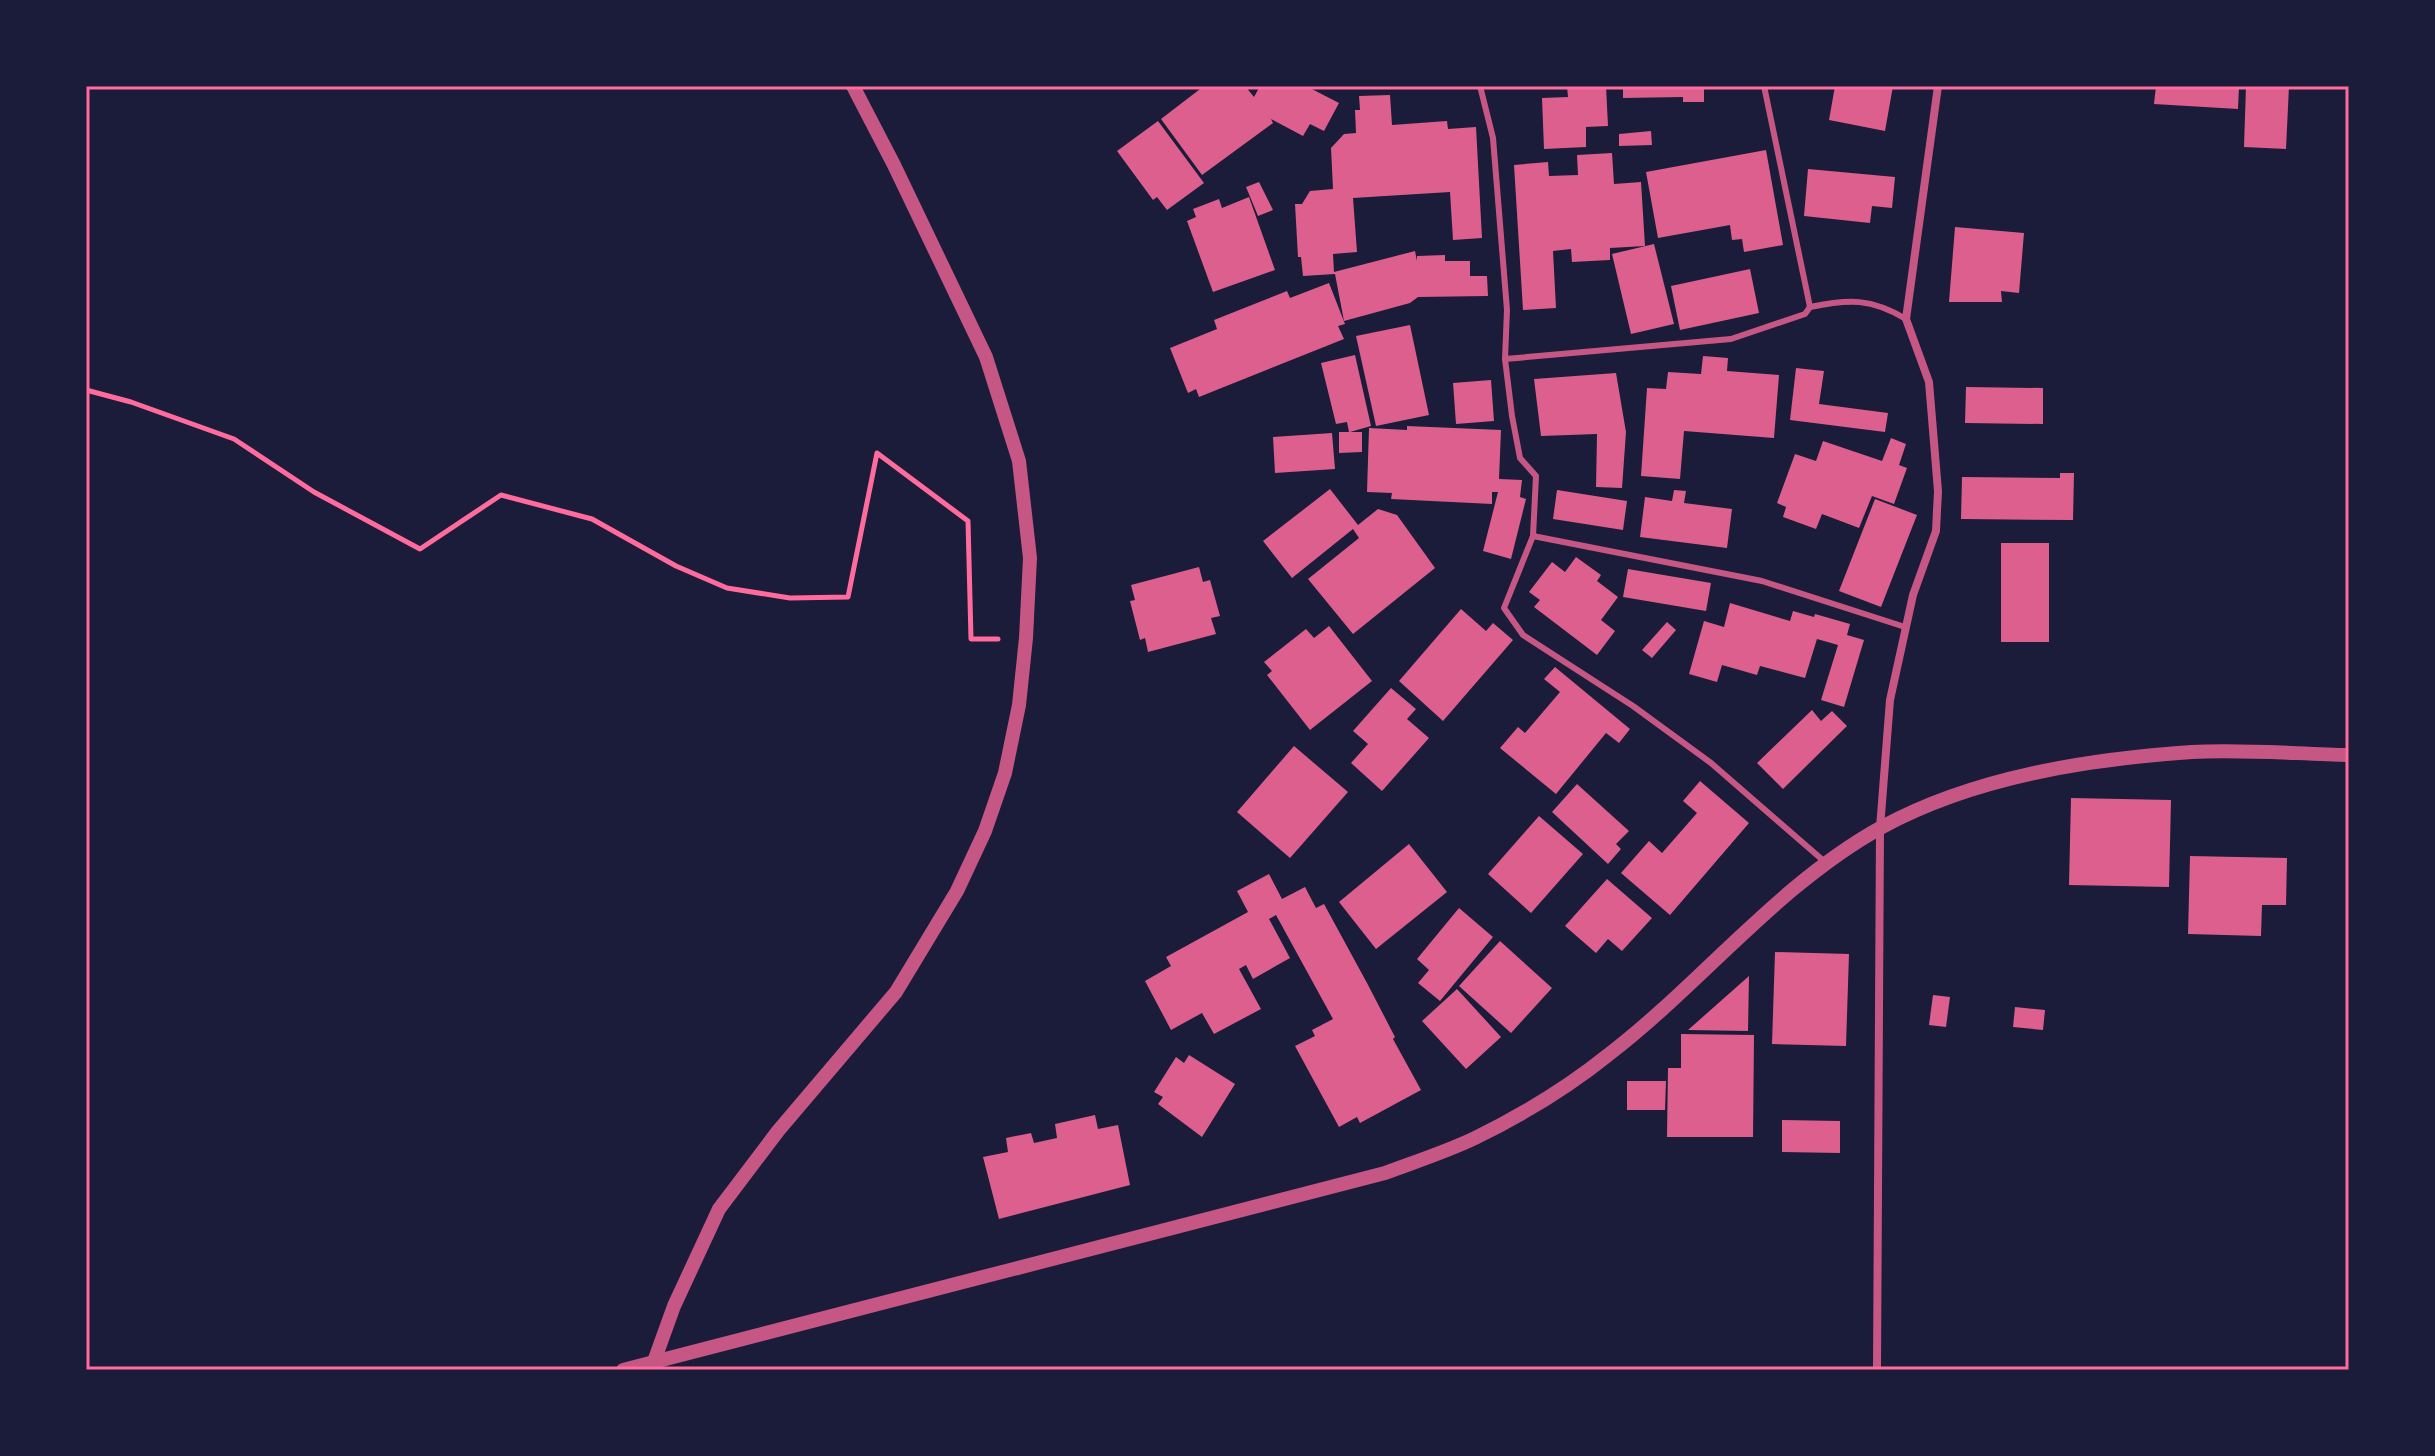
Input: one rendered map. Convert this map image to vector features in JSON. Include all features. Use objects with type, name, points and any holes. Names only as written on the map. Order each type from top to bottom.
[{"type":"street","points":[[653,1366],[674,1306],[719,1209],[758,1155],[896,992],[957,891],[985,831],[1005,773],[1019,705],[1030,558],[1019,461],[986,357],[853,86]]},
{"type":"street","points":[[1877,1370],[1880,828],[1890,700],[1913,595],[1936,531],[1938,491],[1929,382],[1906,319],[1938,86]]},
{"type":"street","points":[[623,1370],[653,1366],[1385,1173],[1472,1139],[1542,1103],[1609,1055],[1746,930],[1827,863],[1880,828],[1929,804],[1972,788],[2068,767],[2193,752],[2349,755]]},
{"type":"lane","points":[[1480,86],[1495,154],[1507,310],[1505,359],[1520,458],[1536,476],[1533,536],[1504,608],[1523,635],[1633,706],[1711,763],[1827,863]]},
{"type":"lane","points":[[1764,86],[1810,307]]},
{"type":"lane","points":[[1505,359],[1731,339],[1805,314],[1810,307],[1840,301],[1862,301],[1885,307],[1906,319]]},
{"type":"lane","points":[[1533,536],[1762,581],[1905,627]]},
{"type":"path","points":[[86,390],[131,402],[234,439],[314,492],[420,549],[501,495],[592,519],[676,566],[727,588],[790,598],[848,597],[877,453],[968,521],[971,639]]},
{"type":"building","points":[[1204,86],[1245,86],[1254,97],[1260,86],[1306,86],[1339,103],[1324,131],[1310,124],[1303,136],[1271,119],[1273,123],[1202,175],[1161,119]]},
{"type":"building","points":[[1567,86],[1606,86],[1608,126],[1586,127],[1586,147],[1544,149],[1542,98],[1568,97]]},
{"type":"building","points":[[1623,86],[1704,86],[1704,102],[1683,102],[1683,97],[1623,98]]},
{"type":"building","points":[[1835,86],[1893,86],[1885,131],[1829,120]]},
{"type":"building","points":[[2156,86],[2239,86],[2238,109],[2154,104]]},
{"type":"building","points":[[2246,86],[2289,86],[2286,149],[2244,147]]},
{"type":"building","points":[[1390,95],[1392,125],[1447,121],[1448,129],[1476,127],[1482,238],[1453,240],[1450,192],[1353,198],[1357,252],[1333,254],[1334,272],[1415,251],[1417,261],[1417,256],[1445,255],[1445,261],[1470,261],[1470,276],[1487,276],[1488,296],[1418,297],[1410,303],[1344,321],[1335,274],[1303,276],[1301,257],[1298,257],[1295,204],[1302,204],[1310,191],[1333,189],[1331,148],[1344,134],[1356,133],[1355,110],[1360,110],[1359,96]]},
{"type":"building","points":[[1158,121],[1204,183],[1167,210],[1157,197],[1153,200],[1117,151]]},
{"type":"building","points":[[1651,131],[1652,145],[1619,146],[1619,134]]},
{"type":"building","points":[[1766,150],[1783,245],[1744,252],[1742,239],[1732,240],[1730,225],[1658,238],[1646,172]]},
{"type":"building","points":[[1612,153],[1614,184],[1641,182],[1645,246],[1610,248],[1610,260],[1572,262],[1571,249],[1553,251],[1556,308],[1523,310],[1514,165],[1548,162],[1549,176],[1578,175],[1577,155]]},
{"type":"building","points":[[1808,169],[1895,177],[1892,208],[1872,206],[1870,223],[1804,216]]},
{"type":"building","points":[[1259,182],[1273,210],[1258,216],[1246,187]]},
{"type":"building","points":[[1249,197],[1275,270],[1213,292],[1187,221],[1196,217],[1193,209],[1219,199],[1222,208]]},
{"type":"building","points":[[1955,227],[2024,233],[2019,293],[2001,291],[2002,302],[1949,302]]},
{"type":"building","points":[[1654,244],[1674,324],[1631,334],[1612,254]]},
{"type":"building","points":[[1750,269],[1759,313],[1680,330],[1671,286]]},
{"type":"building","points":[[1329,283],[1345,324],[1338,326],[1344,339],[1199,397],[1196,389],[1188,393],[1170,348],[1217,329],[1214,320],[1287,291],[1290,298]]},
{"type":"building","points":[[1410,325],[1429,415],[1376,426],[1356,336]]},
{"type":"building","points":[[1355,355],[1371,426],[1350,432],[1362,432],[1362,452],[1339,453],[1339,432],[1349,432],[1347,422],[1336,424],[1321,363]]},
{"type":"building","points":[[1703,356],[1728,358],[1727,371],[1779,375],[1774,438],[1684,431],[1680,479],[1641,476],[1647,388],[1666,389],[1668,372],[1701,374]]},
{"type":"building","points":[[1796,368],[1824,371],[1819,404],[1888,413],[1885,432],[1790,420]]},
{"type":"building","points":[[1616,373],[1626,432],[1622,488],[1596,487],[1597,434],[1541,436],[1534,379]]},
{"type":"building","points":[[1491,380],[1494,421],[1456,424],[1453,383]]},
{"type":"building","points":[[1966,387],[2043,388],[2043,424],[1965,423]]},
{"type":"building","points":[[1407,426],[1501,430],[1499,479],[1522,480],[1520,497],[1526,499],[1511,559],[1483,551],[1498,492],[1492,492],[1492,504],[1391,499],[1392,493],[1367,492],[1369,428],[1407,430]]},
{"type":"building","points":[[1332,433],[1335,469],[1275,473],[1273,437]]},
{"type":"building","points":[[1891,438],[1906,444],[1899,465],[1907,468],[1894,504],[1872,496],[1859,528],[1822,514],[1816,529],[1783,517],[1786,507],[1777,503],[1795,454],[1816,461],[1823,441],[1882,461]]},
{"type":"building","points":[[2060,473],[2074,473],[2073,520],[1961,519],[1962,477],[2060,478]]},
{"type":"building","points":[[1330,489],[1358,525],[1378,509],[1397,515],[1435,568],[1353,634],[1308,579],[1359,538],[1353,529],[1292,578],[1263,541]]},
{"type":"building","points":[[1557,490],[1627,501],[1623,530],[1553,519]]},
{"type":"building","points":[[1674,490],[1686,491],[1684,503],[1732,509],[1727,548],[1640,537],[1645,497],[1672,501]]},
{"type":"building","points":[[1875,499],[1917,515],[1881,607],[1839,591]]},
{"type":"building","points":[[2001,543],[2049,543],[2049,642],[2001,642]]},
{"type":"building","points":[[1576,557],[1601,575],[1597,581],[1618,597],[1601,620],[1615,631],[1597,655],[1534,607],[1540,600],[1529,592],[1552,562],[1565,572]]},
{"type":"building","points":[[1199,567],[1203,582],[1210,580],[1220,616],[1211,618],[1216,634],[1148,652],[1145,638],[1140,640],[1130,601],[1135,600],[1131,585]]},
{"type":"building","points":[[1628,569],[1711,583],[1706,611],[1623,597]]},
{"type":"building","points":[[1730,603],[1790,621],[1793,611],[1850,624],[1847,635],[1864,640],[1844,707],[1821,700],[1838,645],[1817,639],[1805,678],[1760,666],[1757,675],[1722,665],[1717,682],[1689,674],[1704,621],[1724,627]]},
{"type":"building","points":[[1461,609],[1486,631],[1493,623],[1513,640],[1443,721],[1399,681]]},
{"type":"building","points":[[1667,622],[1676,630],[1652,658],[1642,650]]},
{"type":"building","points":[[1329,626],[1372,681],[1310,730],[1267,675],[1272,671],[1264,662],[1306,629],[1314,638]]},
{"type":"building","points":[[1555,667],[1630,729],[1619,743],[1606,733],[1556,794],[1500,748],[1518,727],[1525,733],[1560,692],[1544,679]]},
{"type":"building","points":[[1391,688],[1416,709],[1407,719],[1429,738],[1382,791],[1351,763],[1368,744],[1353,731]]},
{"type":"building","points":[[1812,710],[1821,721],[1832,711],[1847,726],[1783,789],[1757,763]]},
{"type":"building","points":[[1294,746],[1348,792],[1290,858],[1237,812]]},
{"type":"building","points":[[1700,781],[1749,823],[1670,915],[1621,873],[1649,841],[1662,853],[1697,813],[1683,801]]},
{"type":"building","points":[[1577,784],[1629,831],[1616,844],[1621,849],[1608,864],[1552,812]]},
{"type":"building","points":[[2071,798],[2171,800],[2169,887],[2069,885]]},
{"type":"building","points":[[1539,816],[1583,854],[1531,913],[1488,874]]},
{"type":"building","points":[[1409,844],[1447,892],[1376,949],[1339,902]]},
{"type":"building","points":[[2190,856],[2287,858],[2286,905],[2262,905],[2261,936],[2188,934]]},
{"type":"building","points":[[1269,874],[1282,899],[1305,887],[1316,908],[1324,904],[1421,1090],[1360,1123],[1357,1117],[1339,1127],[1295,1046],[1315,1036],[1312,1030],[1333,1019],[1276,915],[1269,919],[1290,958],[1253,979],[1246,965],[1239,969],[1261,1009],[1214,1034],[1202,1013],[1171,1030],[1145,981],[1171,966],[1166,957],[1248,912],[1237,891]]},
{"type":"building","points":[[1607,879],[1652,918],[1622,951],[1608,939],[1596,953],[1565,926]]},
{"type":"building","points":[[1459,908],[1493,937],[1440,1001],[1418,983],[1429,970],[1417,959]]},
{"type":"building","points":[[1500,941],[1552,988],[1511,1033],[1459,986]]},
{"type":"building","points":[[1775,952],[1849,954],[1846,1046],[1772,1044]]},
{"type":"building","points":[[1749,976],[1748,1031],[1688,1030]]},
{"type":"building","points":[[1457,989],[1501,1037],[1466,1069],[1422,1021]]},
{"type":"building","points":[[1933,995],[1950,997],[1946,1027],[1929,1025]]},
{"type":"building","points":[[2015,1007],[2045,1010],[2043,1030],[2013,1027]]},
{"type":"building","points":[[1681,1034],[1754,1035],[1753,1137],[1667,1137],[1668,1068],[1681,1068]]},
{"type":"building","points":[[1189,1055],[1235,1084],[1202,1137],[1158,1104],[1163,1097],[1154,1092],[1176,1057],[1184,1063]]},
{"type":"building","points":[[1627,1081],[1666,1081],[1665,1110],[1627,1110]]},
{"type":"building","points":[[1095,1115],[1098,1129],[1118,1125],[1130,1185],[999,1219],[983,1157],[1008,1152],[1006,1138],[1031,1133],[1034,1143],[1057,1138],[1055,1124]]},
{"type":"building","points":[[1782,1120],[1840,1121],[1840,1153],[1782,1152]]}]
